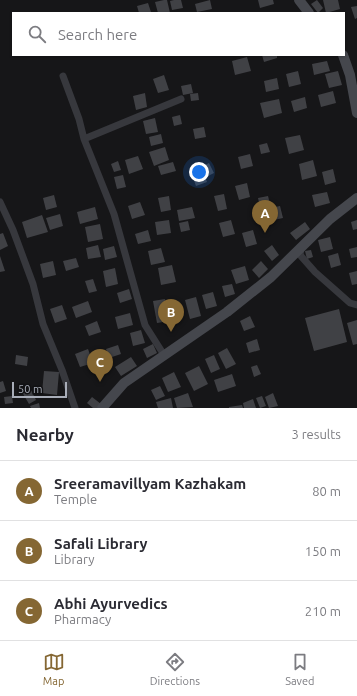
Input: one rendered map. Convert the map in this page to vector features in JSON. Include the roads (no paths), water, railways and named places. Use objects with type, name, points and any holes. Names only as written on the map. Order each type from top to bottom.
[{"type":"main road","points":[[299,0],[308,12]]},
{"type":"main road","points":[[343,56],[350,75],[357,113]]},
{"type":"main road","points":[[102,408],[124,383],[227,312],[271,277],[330,219],[357,198]]},
{"type":"street","points":[[62,76],[79,119],[84,139],[114,214],[145,325],[164,355]]},
{"type":"street","points":[[84,139],[181,99]]},
{"type":"street","points":[[0,202],[13,230],[33,284],[43,324],[62,370],[75,408]]},
{"type":"street","points":[[301,248],[300,255],[315,272],[350,303],[357,305]]},
{"type":"place","name":"Sreeramavillyam Kazhakam","points":[[265,233]]},
{"type":"place","name":"Safali Library","points":[[171,332]]},
{"type":"place","name":"Abhi Ayurvedics","points":[[100,382]]}]
